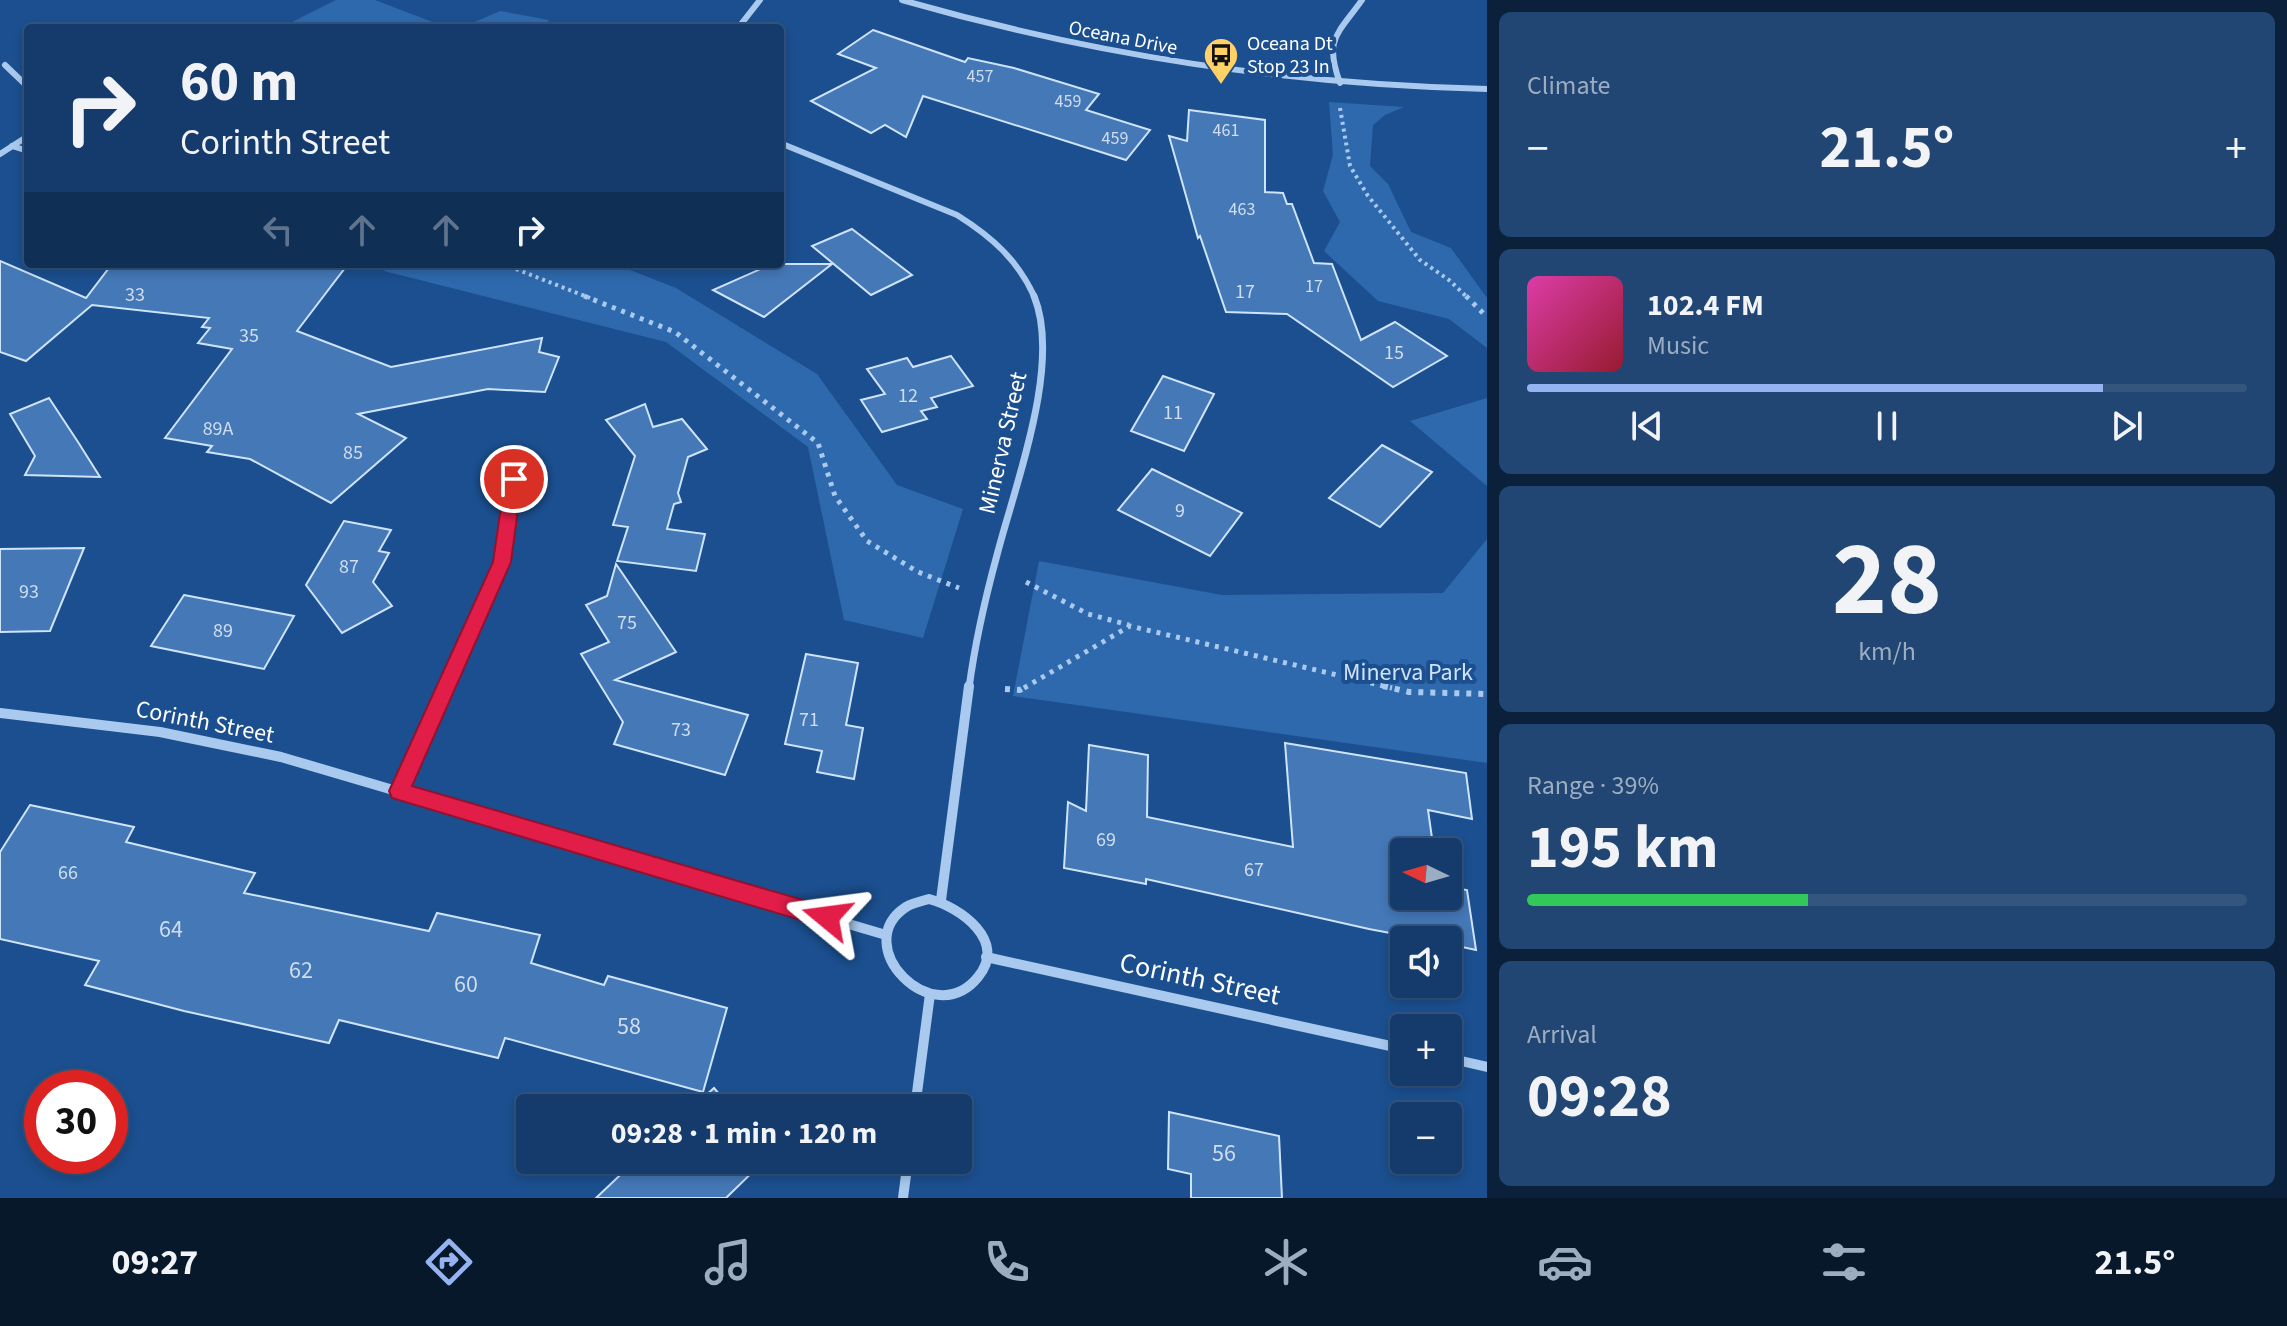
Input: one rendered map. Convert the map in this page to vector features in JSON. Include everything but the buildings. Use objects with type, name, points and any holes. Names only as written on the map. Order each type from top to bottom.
[{"type":"street","points":[[741,24],[760,0]]},
{"type":"street","name":"Oceana Drive","points":[[902,0],[1025,35],[1204,69],[1340,83],[1487,89]]},
{"type":"street","points":[[1340,83],[1331,58],[1334,40],[1362,0]]},
{"type":"street","points":[[5,65],[24,83]]},
{"type":"street","points":[[0,154],[24,138]]},
{"type":"street","name":"Minerva Street","points":[[784,145],[814,161],[950,213],[982,232],[1002,247],[1023,274],[1036,301],[1044,332],[1041,379],[984,607],[941,900]]},
{"type":"street","points":[[12,146],[24,150]]},
{"type":"street","points":[[399,791],[502,562],[514,479]]},
{"type":"street","name":"Corinth Street","points":[[0,713],[160,732],[281,757],[886,935]]},
{"type":"street","points":[[941,900],[956,905],[970,915],[985,942],[986,957],[974,983],[946,995],[930,994],[901,978],[887,950],[886,935],[896,914],[905,907],[916,901],[941,900]]},
{"type":"street","name":"Corinth Street","points":[[986,957],[1390,1046]]},
{"type":"street","points":[[917,1094],[930,994]]},
{"type":"street","points":[[1462,1061],[1487,1067]]},
{"type":"street","points":[[903,1198],[906,1174]]},
{"type":"path","points":[[1338,99],[1350,166],[1368,196],[1420,260],[1449,280],[1487,317]]},
{"type":"path","points":[[513,268],[675,332],[818,443],[835,496],[867,541],[918,572],[959,588]]},
{"type":"path","points":[[1026,582],[1074,611],[1101,621],[1409,692],[1487,694]]},
{"type":"path","points":[[1005,689],[1020,690],[1130,626]]},
{"type":"green space","points":[[336,0],[375,0],[438,24],[288,24]]},
{"type":"green space","points":[[500,11],[549,20],[546,24],[470,24]]},
{"type":"green space","points":[[1329,102],[1404,107],[1385,115],[1373,125],[1370,166],[1388,184],[1411,232],[1451,248],[1487,298],[1487,348],[1449,319],[1378,301],[1324,251],[1340,222],[1323,191],[1333,155]]},
{"type":"green space","points":[[386,268],[625,268],[676,288],[817,374],[897,485],[963,509],[923,638],[844,620],[808,447],[666,342],[384,271]]},
{"type":"green space","points":[[1487,398],[1487,486],[1410,421]]},
{"type":"green space","name":"Minerva Park","points":[[1487,539],[1487,763],[1013,696],[1039,561],[1222,595],[1443,593]]},
{"type":"place","name":"Oceana Dt Stop 23 In","points":[[1221,86]]},
{"type":"route","points":[[514,479],[502,562],[399,791],[827,917]]}]
